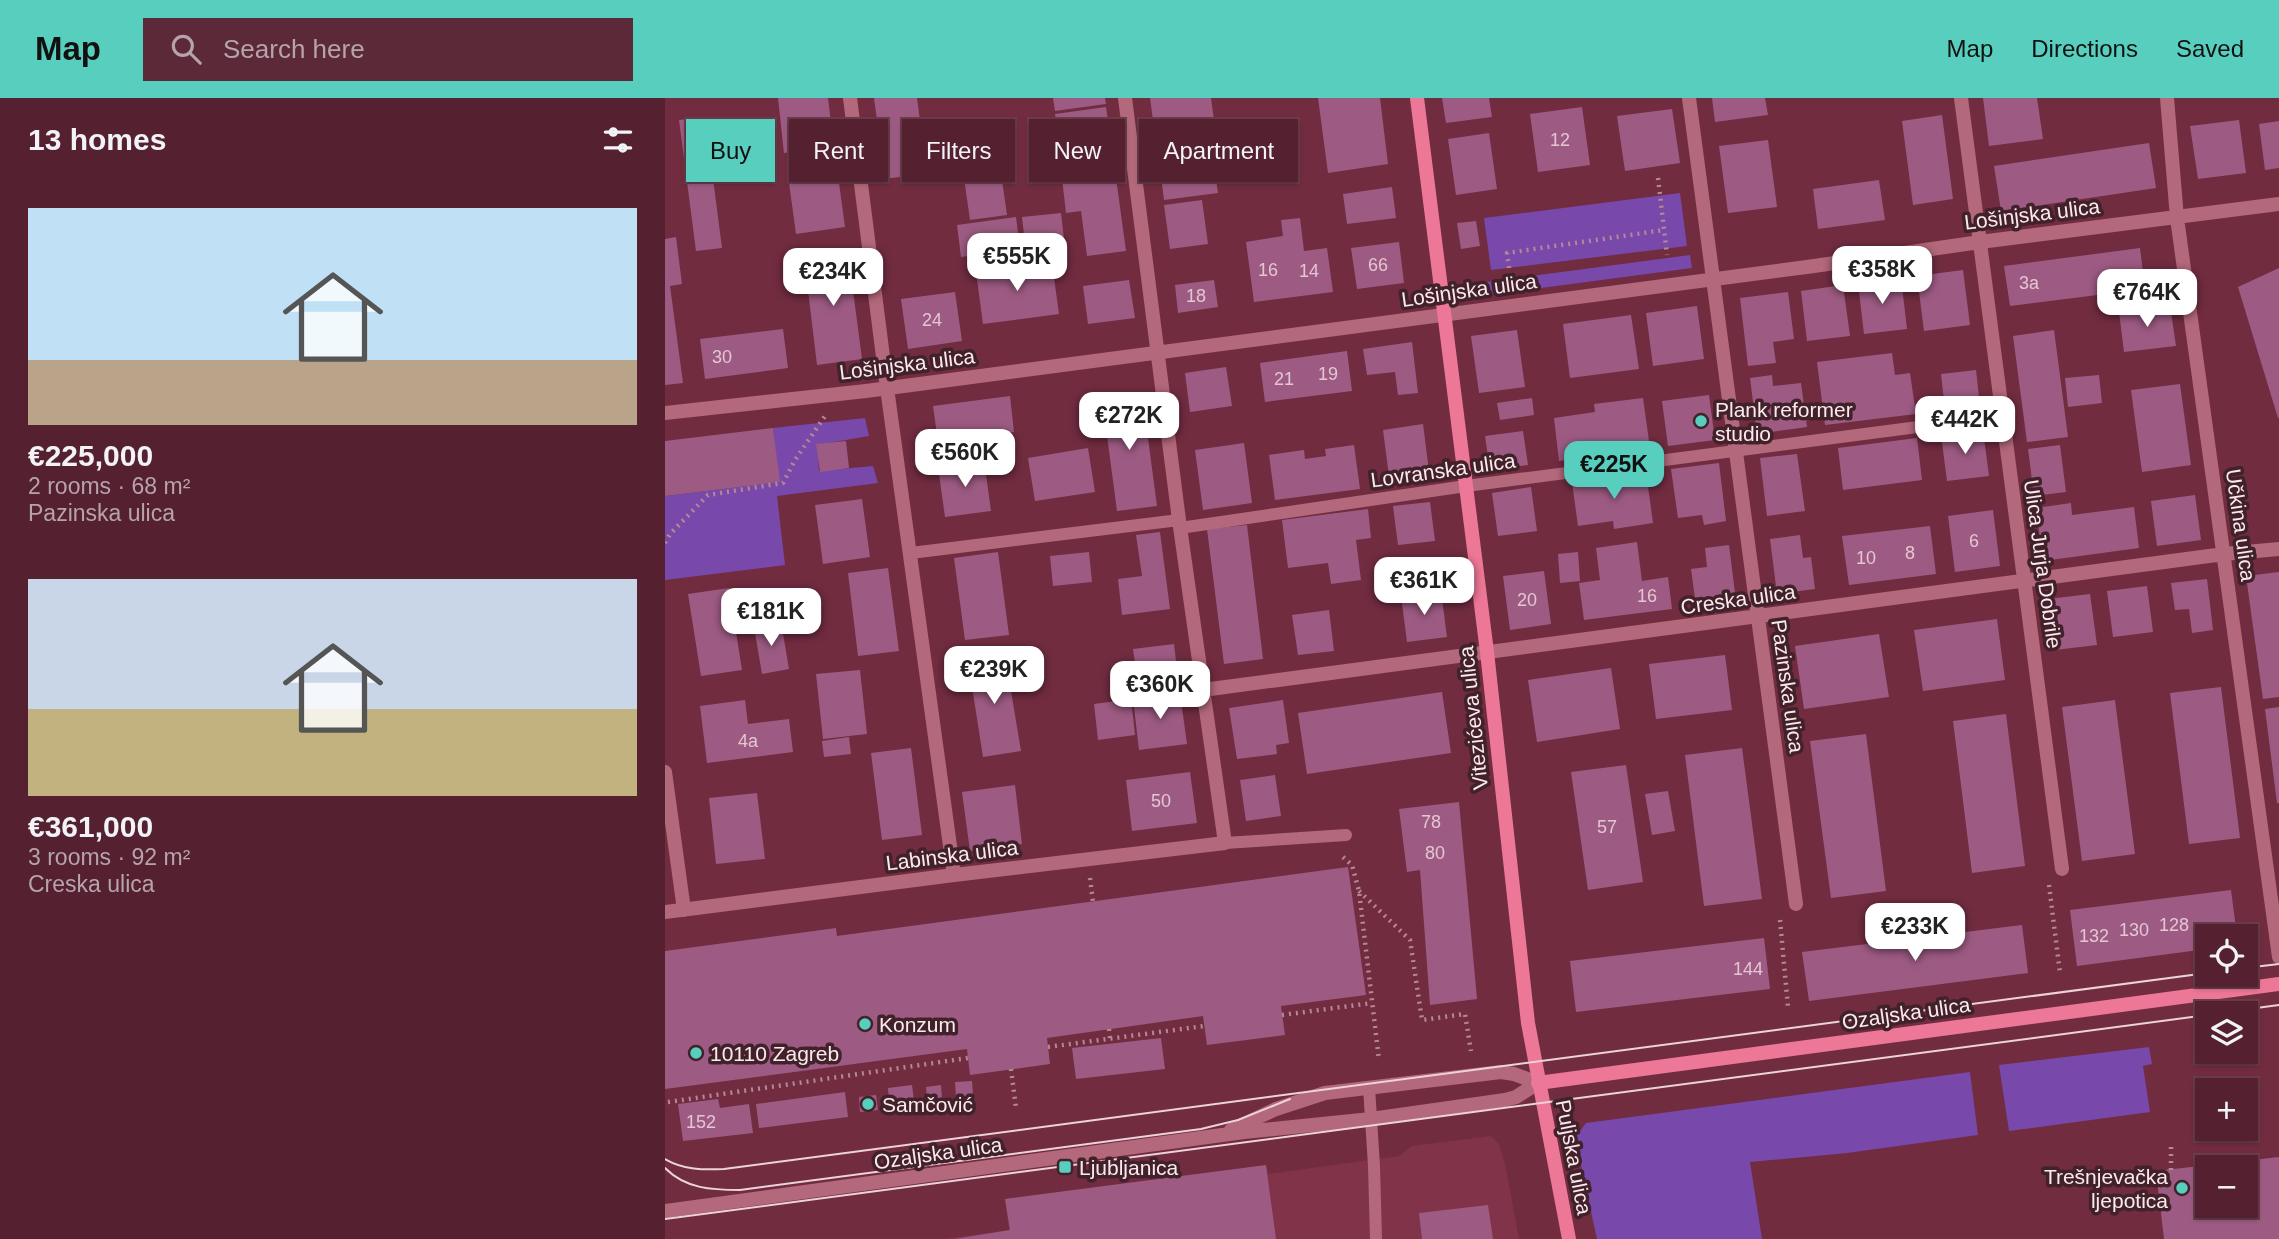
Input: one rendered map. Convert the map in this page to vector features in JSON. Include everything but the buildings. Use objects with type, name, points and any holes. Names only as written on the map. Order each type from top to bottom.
[{"type":"street","points":[[850,98],[954,875]]},
{"type":"street","points":[[1125,98],[1179,524],[1225,844]]},
{"type":"street","name":"Vitezićeva ulica","points":[[1417,98],[1487,652],[1528,1023],[1538,1083]]},
{"type":"street","name":"Pazinska ulica","points":[[1689,98],[1796,904]]},
{"type":"street","name":"Ulica Jurja Dobrile","points":[[1961,98],[2062,869]]},
{"type":"street","name":"Učkina ulica","points":[[2167,98],[2177,218],[2279,957]]},
{"type":"street","name":"Lošinjska ulica","points":[[665,414],[887,388],[2279,204]]},
{"type":"street","name":"Creska ulica","points":[[1203,690],[2224,554],[2279,549]]},
{"type":"street","points":[[665,772],[684,910]]},
{"type":"street","name":"Labinska ulica","points":[[665,912],[1225,844]]},
{"type":"street","name":"Ozaljska ulica","points":[[665,1210],[1216,1136],[1371,1119],[1505,1100],[1516,1097],[1538,1083],[2279,984]]},
{"type":"street","name":"Ozaljska ulica","points":[[1216,1136],[1313,1096],[1501,1072],[1538,1083]]},
{"type":"street","name":"Puljska ulica","points":[[1538,1083],[1569,1239]]},
{"type":"lane","name":"Lovranska ulica","points":[[911,553],[1179,524],[2002,416]]},
{"type":"lane","points":[[1225,844],[1346,835]]},
{"type":"lane","points":[[1369,1087],[1376,1239]]},
{"type":"path","points":[[1658,178],[1667,255]]},
{"type":"path","points":[[1510,275],[1507,253],[1664,230]]},
{"type":"path","points":[[665,543],[670,534],[708,495],[783,483],[824,416]]},
{"type":"path","points":[[1322,837],[1352,865],[1359,891],[1378,1060]]},
{"type":"path","points":[[2060,973],[2047,876],[2062,869]]},
{"type":"path","points":[[1359,891],[1410,940],[1422,1020],[1465,1014],[1471,1051]]},
{"type":"path","points":[[1788,1007],[1779,921],[1796,904]]},
{"type":"path","points":[[1282,1015],[1372,1003]]},
{"type":"path","points":[[1048,1047],[1204,1026]]},
{"type":"path","points":[[1109,1029],[1110,1038]]},
{"type":"path","points":[[668,1102],[968,1058]]},
{"type":"path","points":[[1011,1069],[1016,1108]]},
{"type":"path","points":[[2171,1143],[2171,1170]]},
{"type":"shaded area","points":[[1680,193],[1687,246],[1491,270],[1484,218]]},
{"type":"shaded area","points":[[1690,255],[1692,268],[1465,298],[1464,285]]},
{"type":"shaded area","points":[[865,418],[869,436],[817,445],[819,471],[873,466],[878,483],[777,496],[785,565],[665,580],[665,496],[779,482],[773,428]]},
{"type":"shaded area","points":[[2149,1047],[2152,1064],[2143,1066],[2150,1112],[2009,1131],[1999,1065]]},
{"type":"shaded area","points":[[1970,1072],[1978,1135],[1847,1153],[1750,1162],[1762,1239],[1597,1239],[1575,1138],[1586,1123]]},
{"type":"shaded area","points":[[1491,1136],[1499,1144],[1506,1168],[1519,1239],[942,1239],[1009,1230],[1005,1199],[1266,1165],[1268,1174],[1399,1156],[1412,1146]]},
{"type":"tram line","points":[[2258,966],[2279,964]]},
{"type":"tram line","points":[[665,1159],[694,1168],[724,1169],[2195,975]]},
{"type":"tram line","points":[[2258,1008],[2279,1005]]},
{"type":"tram line","points":[[665,1219],[2195,1017]]},
{"type":"tram line","points":[[665,1168],[691,1184],[710,1189],[740,1190],[1201,1129],[1238,1120],[1290,1099]]},
{"type":"place","name":"Plank reformer studio","points":[[1701,421]]},
{"type":"place","name":"Konzum","points":[[865,1024]]},
{"type":"place","name":"10110 Zagreb","points":[[696,1053]]},
{"type":"place","name":"Samčović","points":[[868,1104]]},
{"type":"place","name":"Ljubljanica","points":[[1065,1167]]},
{"type":"place","name":"Trešnjevačka ljepotica","points":[[2182,1188]]}]
